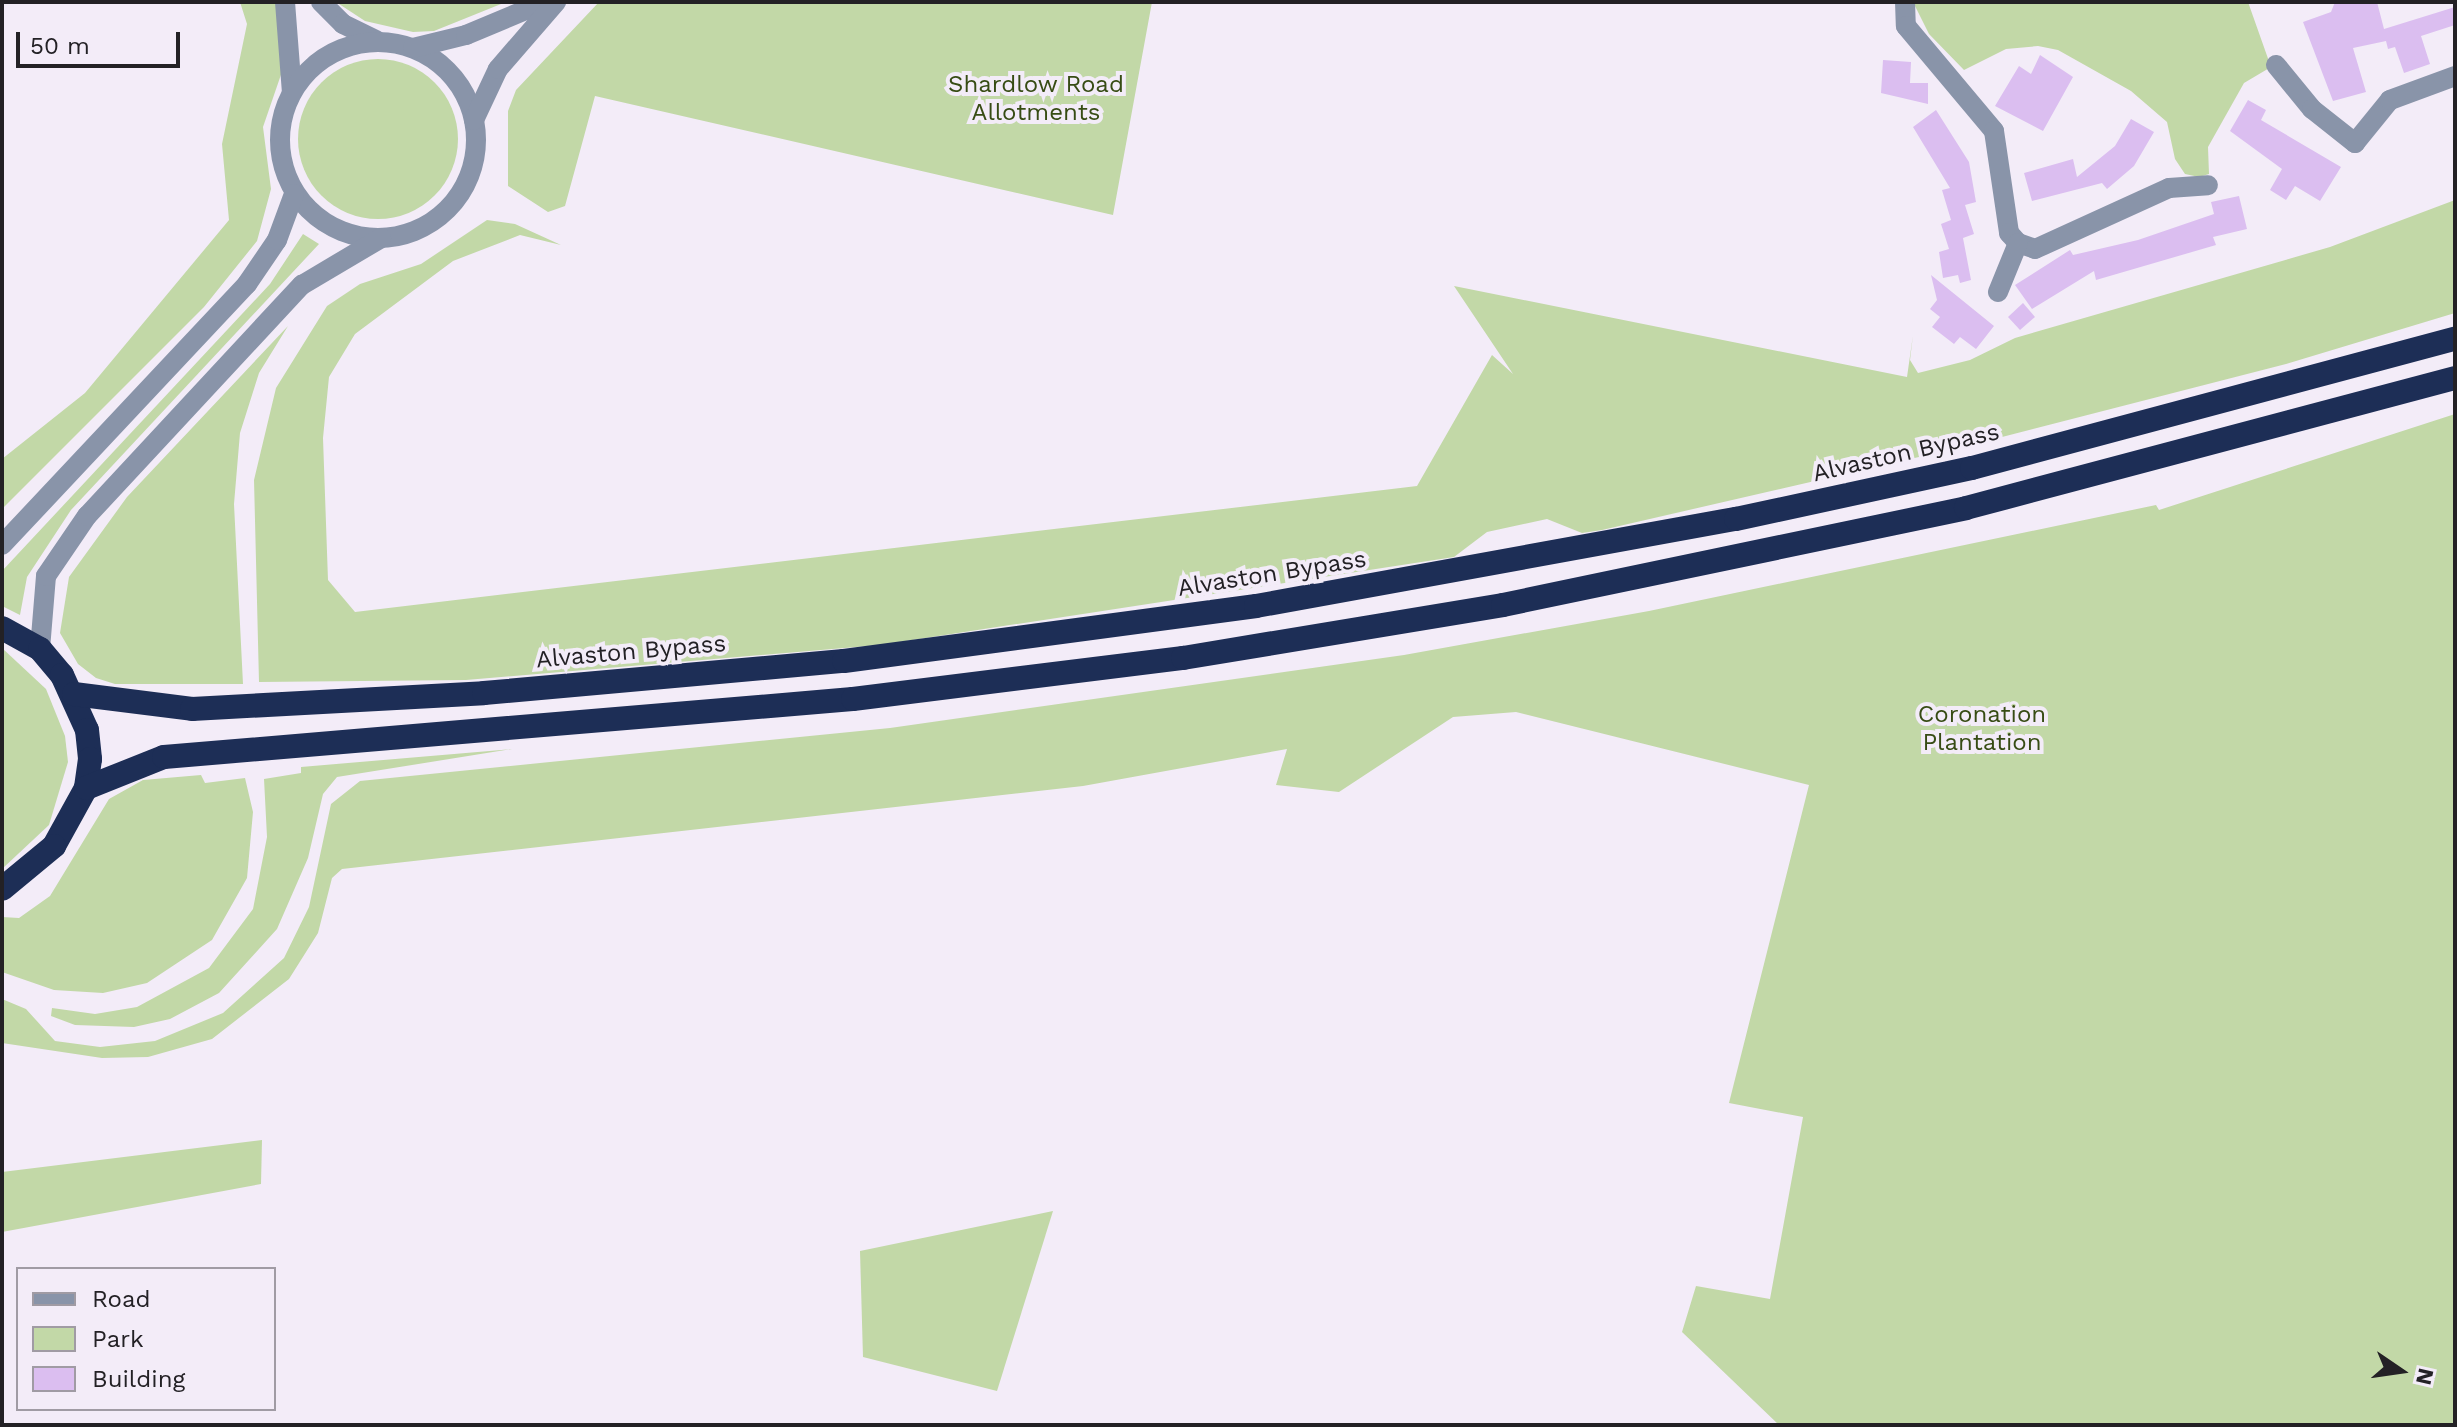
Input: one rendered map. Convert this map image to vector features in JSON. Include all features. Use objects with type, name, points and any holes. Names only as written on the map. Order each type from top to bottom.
[{"type":"highway","name":"Alvaston Bypass","points":[[74,694],[147,708],[294,705],[889,656],[1467,570],[1972,468],[2455,339]]},
{"type":"highway","points":[[86,788],[164,757],[853,699],[1183,658],[1503,605],[1966,508],[2455,378]]},
{"type":"highway","points":[[2,628],[40,649],[74,694],[87,730],[86,788],[54,846],[2,889]]},
{"type":"street","points":[[285,2],[292,92],[280,149],[294,194],[329,225],[381,238]]},
{"type":"street","points":[[40,649],[46,576],[87,516],[292,295],[381,238],[420,228],[460,195],[472,172],[474,120],[464,90],[447,70],[413,48],[380,42],[343,24],[321,2]]},
{"type":"street","points":[[413,48],[476,32],[545,2]]},
{"type":"street","points":[[474,120],[498,69],[556,2]]},
{"type":"street","points":[[1905,2],[1906,26],[1994,131],[2009,233],[2018,243],[2035,249],[2169,188],[2208,185]]},
{"type":"street","points":[[292,92],[324,57],[380,42]]},
{"type":"street","points":[[2276,65],[2312,109],[2355,143],[2390,100],[2455,76]]},
{"type":"street","points":[[2,545],[48,503],[247,284],[277,240],[294,194]]},
{"type":"street","points":[[1998,292],[2018,243]]},
{"type":"street","points":[[2,528],[48,503]]},
{"type":"green space","points":[[240,2],[280,2],[285,63],[263,127],[271,189],[257,241],[204,307],[2,509],[2,459],[85,393],[229,220],[222,144],[247,24]]},
{"type":"green space","points":[[336,2],[506,2],[434,31],[413,32],[365,21]]},
{"type":"green space","name":"Shardlow Road Allotments","points":[[599,2],[1152,2],[1113,215],[595,96],[565,206],[548,212],[508,186],[508,111],[516,90]]},
{"type":"green space","points":[[1913,2],[2248,2],[2271,67],[2244,83],[2208,147],[2209,174],[2199,177],[2185,174],[2175,159],[2167,122],[2131,91],[2058,50],[2038,46],[2006,49],[1964,70],[1929,34]]},
{"type":"green space","points":[[378,59],[409,65],[434,83],[452,108],[458,139],[452,170],[434,195],[409,213],[378,219],[347,213],[322,195],[304,170],[298,139],[304,108],[322,83],[347,65]]},
{"type":"green space","points":[[2455,200],[2455,313],[2286,364],[1971,445],[1602,530],[1582,533],[1547,519],[1487,532],[1454,557],[880,645],[466,680],[259,682],[254,480],[276,388],[327,306],[360,284],[421,264],[487,220],[515,224],[561,245],[520,235],[453,261],[355,334],[329,377],[323,438],[328,580],[355,612],[1417,486],[1492,355],[1513,374],[1454,286],[1907,377],[1913,335],[1910,360],[1918,373],[1970,360],[2015,338],[2330,247]]},
{"type":"green space","points":[[303,234],[319,244],[71,510],[27,577],[20,615],[2,606],[2,571],[270,284]]},
{"type":"green space","points":[[288,326],[259,373],[240,433],[234,504],[243,684],[115,684],[96,678],[78,664],[60,633],[69,577],[127,497]]},
{"type":"green space","name":"Coronation Plantation","points":[[2455,414],[2455,1425],[1779,1425],[1682,1332],[1696,1286],[1770,1299],[1803,1117],[1729,1103],[1809,785],[1516,712],[1453,717],[1339,792],[1276,785],[1287,749],[1083,786],[342,869],[332,878],[318,933],[289,979],[212,1039],[148,1057],[102,1058],[2,1043],[2,999],[26,1009],[55,1041],[100,1047],[155,1041],[223,1013],[284,958],[309,907],[331,804],[360,781],[890,728],[1404,655],[1649,611],[2156,505],[2159,510]]},
{"type":"green space","points":[[2,648],[46,689],[65,736],[68,762],[49,825],[2,869]]},
{"type":"green space","points":[[512,749],[337,777],[323,794],[308,858],[277,929],[219,993],[170,1019],[134,1027],[75,1025],[51,1016],[52,1008],[95,1014],[137,1007],[209,968],[253,909],[267,837],[264,779],[301,773],[301,767]]},
{"type":"green space","points":[[201,775],[205,783],[245,778],[253,812],[247,878],[212,940],[147,983],[103,993],[54,990],[2,972],[2,917],[19,918],[50,896],[109,799],[143,780]]},
{"type":"green space","points":[[262,1140],[261,1184],[2,1232],[2,1172]]},
{"type":"green space","points":[[1053,1211],[997,1391],[863,1357],[860,1251]]},
{"type":"building","points":[[2335,2],[2377,2],[2384,29],[2455,7],[2455,25],[2421,36],[2430,64],[2404,73],[2395,47],[2388,49],[2386,41],[2353,48],[2366,92],[2333,101],[2303,22],[2331,12]]},
{"type":"building","points":[[2040,55],[2073,77],[2043,131],[1995,106],[2019,66],[2031,74]]},
{"type":"building","points":[[1883,60],[1911,62],[1910,83],[1928,83],[1928,104],[1881,93]]},
{"type":"building","points":[[2248,100],[2266,110],[2261,120],[2341,167],[2320,201],[2295,186],[2286,200],[2270,190],[2282,169],[2230,131]]},
{"type":"building","points":[[1936,110],[1969,162],[1976,202],[1965,205],[1974,234],[1963,238],[1971,280],[1960,283],[1958,275],[1943,278],[1939,252],[1949,249],[1941,224],[1951,220],[1942,190],[1950,188],[1913,127]]},
{"type":"building","points":[[2131,119],[2154,132],[2134,166],[2107,189],[2102,183],[2032,201],[2024,173],[2073,159],[2077,177],[2115,146]]},
{"type":"building","points":[[2239,196],[2247,229],[2213,237],[2216,245],[2096,280],[2094,271],[2032,309],[2015,285],[2070,250],[2073,255],[2138,240],[2214,214],[2211,202]]},
{"type":"building","points":[[1931,275],[1994,326],[1976,349],[1960,337],[1954,344],[1932,327],[1940,317],[1930,309],[1937,300]]},
{"type":"building","points":[[2023,303],[2035,317],[2020,330],[2008,317]]}]
